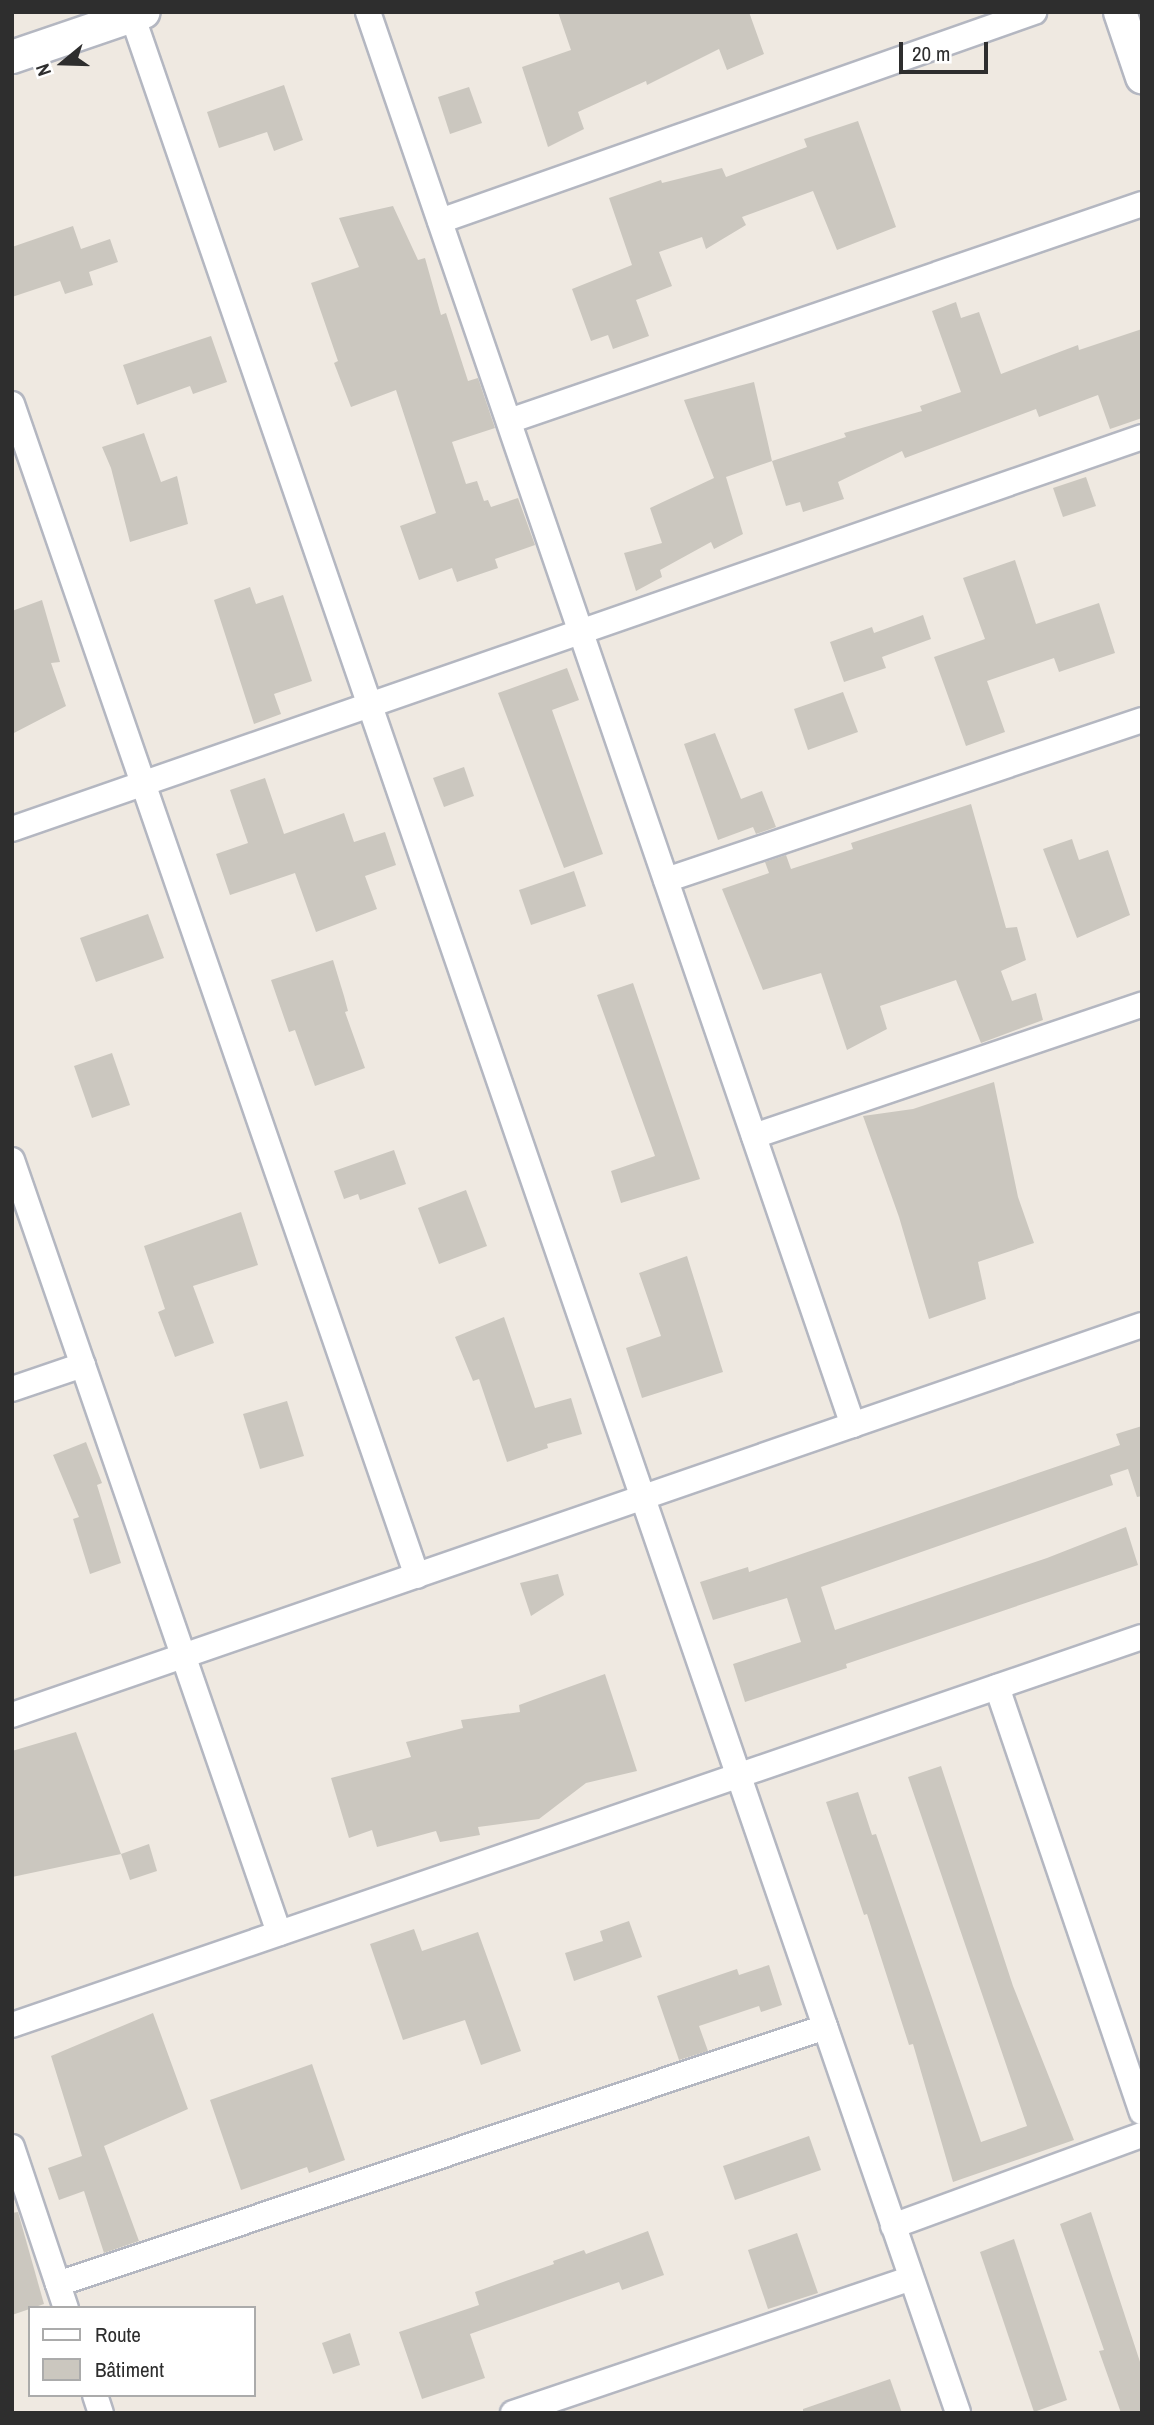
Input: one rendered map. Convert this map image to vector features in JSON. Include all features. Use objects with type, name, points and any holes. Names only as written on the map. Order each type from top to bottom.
[{"type":"street","points":[[368,12],[853,1425]]},
{"type":"street","points":[[440,221],[1034,12]]},
{"type":"street","points":[[1120,12],[1142,77]]},
{"type":"street","points":[[12,58],[135,14],[369,706],[958,2413]]},
{"type":"street","points":[[509,421],[1142,204]]},
{"type":"street","points":[[12,404],[416,1576]]},
{"type":"street","points":[[12,829],[1142,437]]},
{"type":"street","points":[[666,880],[1142,720]]},
{"type":"street","points":[[754,1136],[1142,1005]]},
{"type":"street","points":[[12,1160],[279,1933]]},
{"type":"street","points":[[12,1715],[1142,1325]]},
{"type":"street","points":[[12,1389],[83,1365]]},
{"type":"street","points":[[12,2025],[1142,1637]]},
{"type":"street","points":[[997,1686],[1142,2112]]},
{"type":"street","points":[[58,2284],[825,2027]]},
{"type":"street","points":[[893,2226],[1142,2135]]},
{"type":"street","points":[[12,2147],[65,2306]]},
{"type":"street","points":[[513,2413],[911,2278]]},
{"type":"building","points":[[558,12],[749,12],[764,54],[727,70],[719,49],[647,85],[646,81],[578,112],[584,129],[548,147],[522,67],[571,50]]},
{"type":"building","points":[[284,85],[303,140],[274,151],[267,132],[219,148],[207,112]]},
{"type":"building","points":[[469,87],[482,123],[450,134],[438,97]]},
{"type":"building","points":[[858,121],[896,227],[837,250],[813,191],[742,217],[746,225],[706,249],[702,237],[659,252],[672,286],[636,300],[649,336],[613,349],[608,335],[591,341],[572,289],[632,265],[609,198],[661,180],[662,183],[722,168],[726,177],[807,147],[804,139]]},
{"type":"building","points":[[393,206],[418,260],[425,258],[441,315],[446,313],[468,381],[478,378],[495,428],[452,442],[466,484],[477,481],[484,501],[488,500],[491,507],[518,498],[535,545],[495,559],[498,568],[457,582],[452,568],[419,580],[400,526],[436,513],[396,390],[351,407],[334,363],[338,361],[311,283],[359,267],[339,218]]},
{"type":"building","points":[[73,226],[81,249],[110,239],[118,262],[89,272],[93,285],[65,294],[60,281],[12,297],[12,247]]},
{"type":"building","points":[[956,302],[961,318],[979,312],[1001,374],[1078,345],[1079,350],[1142,329],[1142,418],[1110,429],[1098,395],[1039,417],[1036,409],[905,458],[902,451],[838,482],[844,499],[803,512],[800,502],[786,506],[772,461],[846,437],[844,433],[922,411],[920,406],[961,392],[932,311]]},
{"type":"building","points":[[211,336],[227,382],[193,394],[190,386],[137,405],[123,365]]},
{"type":"building","points":[[754,382],[772,461],[726,477],[743,534],[714,549],[711,542],[660,570],[662,577],[636,591],[624,553],[662,543],[650,508],[714,478],[684,400]]},
{"type":"building","points":[[144,433],[161,482],[177,476],[188,524],[130,542],[111,468],[102,447]]},
{"type":"building","points":[[1086,477],[1096,506],[1063,517],[1053,488]]},
{"type":"building","points":[[1015,560],[1036,624],[1099,603],[1115,653],[1059,672],[1054,658],[987,681],[1005,732],[966,746],[934,657],[985,639],[963,578]]},
{"type":"building","points":[[250,587],[256,604],[283,595],[312,681],[274,694],[281,714],[254,724],[214,600]]},
{"type":"building","points":[[42,600],[60,662],[51,663],[66,706],[12,734],[12,611]]},
{"type":"building","points":[[923,615],[931,639],[882,657],[886,668],[844,682],[830,642],[872,627],[874,633]]},
{"type":"building","points":[[567,668],[579,700],[552,710],[603,854],[564,868],[498,693]]},
{"type":"building","points":[[843,692],[858,732],[808,750],[794,709]]},
{"type":"building","points":[[715,733],[741,799],[762,791],[776,827],[756,834],[753,827],[718,840],[684,744]]},
{"type":"building","points":[[464,767],[474,796],[444,807],[433,778]]},
{"type":"building","points":[[265,778],[284,834],[344,813],[354,842],[385,832],[396,865],[365,876],[377,909],[316,932],[295,873],[230,895],[216,854],[248,843],[230,790]]},
{"type":"building","points":[[971,804],[1006,928],[1017,927],[1026,960],[1001,971],[1012,1001],[1036,993],[1043,1020],[981,1043],[956,980],[880,1006],[887,1029],[847,1050],[821,973],[763,990],[722,889],[769,873],[765,862],[786,855],[791,869],[853,849],[851,843]]},
{"type":"building","points":[[1072,839],[1079,860],[1108,850],[1130,915],[1077,938],[1043,849]]},
{"type":"building","points":[[574,871],[586,906],[531,925],[519,890]]},
{"type":"building","points":[[148,914],[164,958],[96,982],[80,938]]},
{"type":"building","points":[[333,960],[348,1011],[345,1012],[365,1068],[315,1086],[295,1030],[289,1032],[271,980]]},
{"type":"building","points":[[633,983],[700,1179],[621,1203],[611,1171],[655,1156],[597,995]]},
{"type":"building","points":[[112,1053],[130,1105],[92,1118],[74,1066]]},
{"type":"building","points":[[994,1082],[1018,1197],[1034,1243],[978,1262],[986,1299],[929,1319],[899,1217],[863,1116],[913,1109]]},
{"type":"building","points":[[394,1150],[406,1184],[360,1200],[358,1194],[344,1199],[334,1171]]},
{"type":"building","points":[[466,1190],[487,1246],[439,1264],[418,1208]]},
{"type":"building","points":[[241,1212],[258,1265],[193,1286],[214,1343],[175,1357],[158,1312],[165,1309],[144,1246]]},
{"type":"building","points":[[687,1256],[723,1372],[642,1398],[626,1348],[661,1336],[639,1273]]},
{"type":"building","points":[[504,1317],[535,1408],[571,1398],[582,1434],[547,1444],[548,1448],[507,1462],[479,1379],[473,1381],[455,1337]]},
{"type":"building","points":[[287,1401],[304,1456],[260,1469],[243,1414]]},
{"type":"building","points":[[1142,1426],[1142,1496],[1137,1497],[1128,1469],[1110,1475],[1113,1485],[821,1587],[835,1630],[1047,1558],[1126,1527],[1138,1565],[846,1664],[847,1668],[745,1702],[733,1664],[801,1642],[787,1598],[713,1620],[700,1582],[748,1567],[749,1572],[1120,1445],[1116,1434]]},
{"type":"building","points":[[86,1442],[102,1483],[97,1485],[121,1563],[90,1574],[73,1519],[79,1517],[53,1455]]},
{"type":"building","points":[[558,1574],[564,1595],[531,1616],[520,1583]]},
{"type":"building","points":[[605,1674],[637,1771],[586,1783],[539,1819],[478,1827],[480,1835],[440,1842],[436,1831],[377,1847],[372,1830],[349,1838],[331,1778],[411,1757],[406,1742],[463,1728],[461,1720],[520,1712],[519,1705]]},
{"type":"building","points":[[76,1732],[121,1854],[12,1877],[12,1751]]},
{"type":"building","points":[[941,1766],[1013,1986],[1074,2140],[953,2182],[913,2044],[909,2045],[867,1914],[864,1915],[826,1802],[858,1792],[872,1835],[876,1834],[981,2142],[1027,2126],[908,1777]]},
{"type":"building","points":[[149,1844],[157,1871],[130,1880],[121,1854]]},
{"type":"building","points":[[629,1921],[642,1957],[574,1981],[565,1953],[603,1941],[600,1931]]},
{"type":"building","points":[[414,1929],[422,1951],[478,1932],[521,2051],[481,2065],[465,2020],[403,2040],[370,1944]]},
{"type":"building","points":[[769,1965],[782,2005],[761,2012],[759,2006],[699,2026],[708,2051],[679,2060],[657,1996],[737,1969],[739,1975]]},
{"type":"building","points":[[153,2013],[188,2109],[104,2146],[139,2241],[104,2253],[84,2191],[59,2200],[48,2168],[82,2156],[51,2056]]},
{"type":"building","points":[[312,2064],[345,2160],[309,2173],[307,2167],[241,2190],[210,2100]]},
{"type":"building","points":[[809,2136],[821,2170],[735,2200],[723,2166]]},
{"type":"building","points":[[18,2212],[44,2304],[28,2306],[28,2310],[12,2315],[12,2213]]},
{"type":"building","points":[[1091,2212],[1142,2368],[1142,2413],[1121,2413],[1099,2351],[1104,2350],[1060,2224]]},
{"type":"building","points":[[648,2231],[664,2275],[622,2290],[619,2282],[470,2334],[485,2378],[422,2399],[399,2332],[479,2305],[475,2292],[554,2264],[553,2261],[584,2250],[586,2254]]},
{"type":"building","points":[[797,2233],[818,2293],[768,2309],[748,2250]]},
{"type":"building","points":[[1014,2239],[1067,2400],[1034,2412],[980,2252]]},
{"type":"building","points":[[350,2333],[360,2365],[333,2374],[322,2343]]},
{"type":"building","points":[[890,2379],[902,2413],[803,2413],[803,2409]]}]
